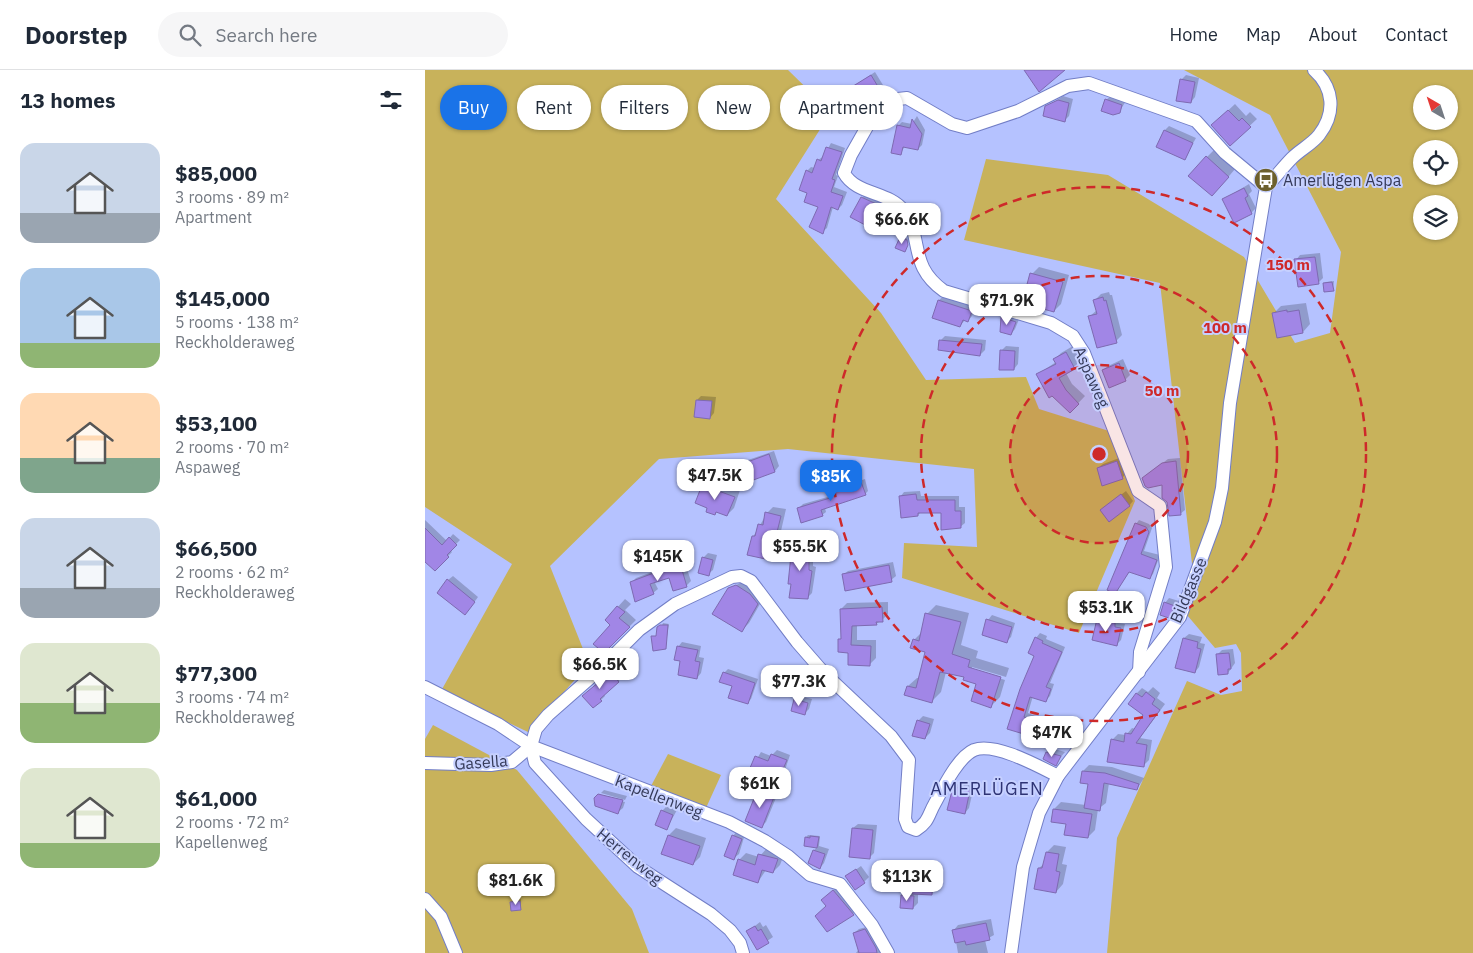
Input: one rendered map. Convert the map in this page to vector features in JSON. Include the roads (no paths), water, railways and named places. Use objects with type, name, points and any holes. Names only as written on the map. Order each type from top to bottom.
[{"type":"street","points":[[1266,187],[1293,157],[1319,136],[1327,120],[1332,106],[1325,80],[1314,70]]},
{"type":"street","name":"Aspaweg","points":[[1139,672],[1140,652],[1166,567],[1160,506],[1139,491],[1084,353],[1073,336],[1051,323],[944,291],[930,281],[920,262],[911,225],[904,211],[894,202],[849,182],[844,173],[867,125],[882,110],[898,99],[907,98],[952,124],[967,128],[1018,111],[1068,86],[1089,83],[1196,121],[1225,153],[1266,187]]},
{"type":"street","name":"Bildgasse","points":[[1011,953],[1023,867],[1039,813],[1058,776],[1180,617],[1215,522],[1222,488],[1230,403],[1266,187]]},
{"type":"street","points":[[531,746],[536,730],[548,715],[598,671],[639,630],[675,604],[732,577],[741,576],[751,581],[762,593],[797,642],[824,673],[891,736],[909,760],[905,819],[908,827],[916,830],[925,824],[949,777],[960,762],[974,750],[999,750],[1058,776]]},
{"type":"street","name":"Kapellenweg","points":[[425,688],[499,724],[531,746],[729,822],[765,841],[788,856],[809,875],[840,884],[872,925],[887,953]]},
{"type":"street","name":"Gasella","points":[[425,763],[491,765],[512,762],[531,746]]},
{"type":"street","name":"Herrenweg","points":[[531,746],[535,763],[592,825],[638,867],[711,914],[730,930],[743,953]]},
{"type":"street","points":[[425,899],[441,918],[455,953]]},
{"type":"place","name":"Amerlügen Aspa","points":[[1266,180]]},
{"type":"district","name":"AMERLÜGEN","points":[[987,788]]}]
